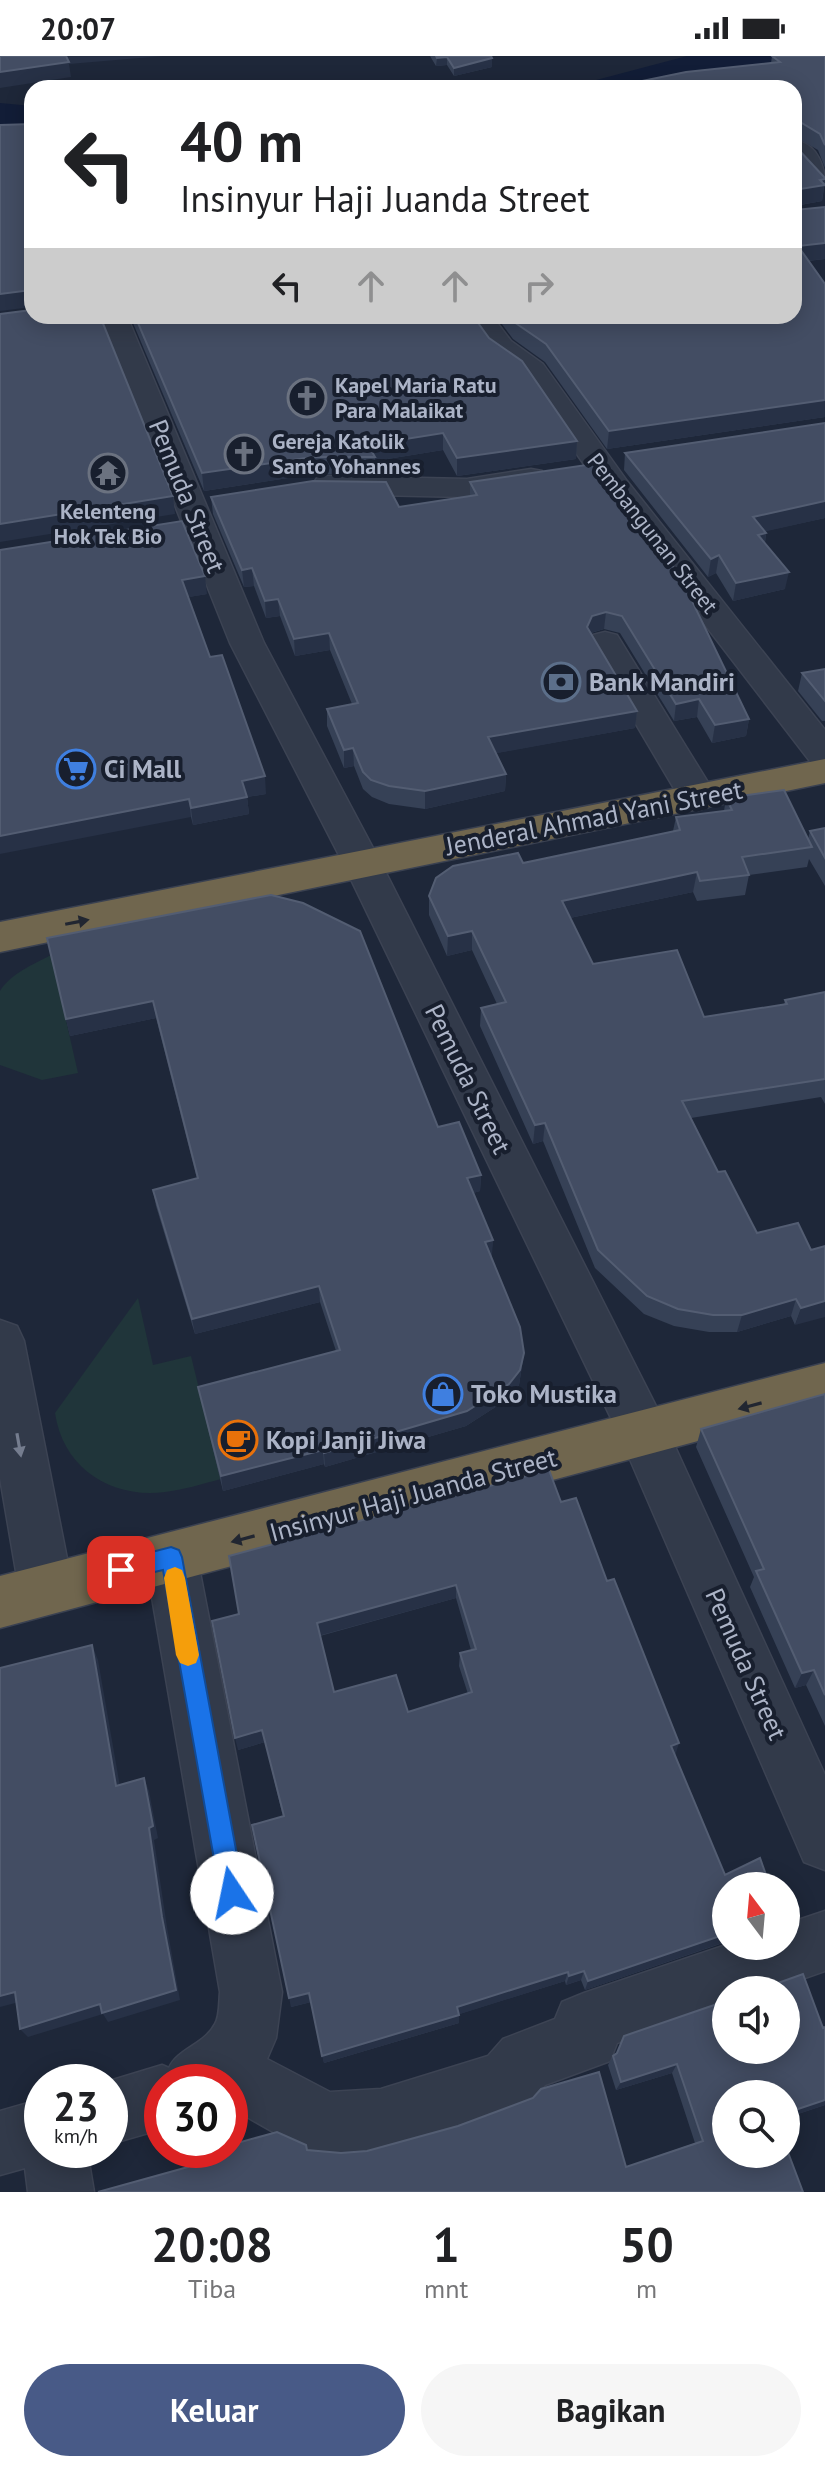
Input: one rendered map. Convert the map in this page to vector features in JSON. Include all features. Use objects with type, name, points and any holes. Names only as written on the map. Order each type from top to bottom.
[{"type":"highway","name":"Jenderal Ahmad Yani Street","points":[[0,937],[825,771]]},
{"type":"highway","name":"Insinyur Haji Juanda Street","points":[[23,1596],[825,1385]]},
{"type":"street","points":[[802,153],[825,177]]},
{"type":"street","name":"Pemuda Street","points":[[116,324],[247,643],[363,865],[644,1434],[825,1841]]},
{"type":"street","name":"Pembangunan Street","points":[[484,324],[501,347],[533,370],[591,467],[825,755]]},
{"type":"street","points":[[300,488],[338,485],[467,488],[591,467]]},
{"type":"street","points":[[605,643],[698,797]]},
{"type":"street","points":[[0,1341],[23,1596]]},
{"type":"street","points":[[171,1557],[251,1992],[245,2038],[218,2064]]},
{"type":"street","points":[[248,2092],[325,2124],[381,2121],[507,2081],[525,2061],[588,2039],[584,2024],[825,1941]]},
{"type":"street","points":[[0,2143],[24,2136]]},
{"type":"street","points":[[58,2168],[61,2192]]},
{"type":"green space","points":[[51,955],[78,1073],[42,1080],[0,1065],[0,991],[16,975]]},
{"type":"green space","points":[[138,1298],[153,1365],[191,1356],[221,1479],[165,1492],[126,1490],[93,1476],[68,1450],[55,1413]]},
{"type":"water","points":[[687,56],[808,56],[702,80],[596,80]]},
{"type":"water","points":[[0,103],[24,105],[24,129],[0,127]]},
{"type":"building","points":[[0,56],[66,56],[69,62],[0,72]]},
{"type":"building","points":[[436,56],[492,58],[454,68],[447,57]]},
{"type":"building","points":[[772,56],[825,56],[825,145],[820,134],[802,123],[802,80],[647,80],[686,72],[780,62]]},
{"type":"building","points":[[24,124],[24,291],[0,294],[0,125]]},
{"type":"building","points":[[802,153],[825,178],[820,180],[825,185],[802,189]]},
{"type":"building","points":[[825,207],[825,243],[802,246],[802,209]]},
{"type":"building","points":[[802,252],[825,284],[825,400],[609,431],[546,344],[517,324],[802,324]]},
{"type":"building","points":[[24,311],[24,324],[103,324],[173,496],[0,524],[0,314]]},
{"type":"building","points":[[138,324],[479,324],[489,338],[522,361],[577,441],[457,458],[443,433],[368,445],[375,457],[313,457],[202,473]]},
{"type":"building","points":[[825,423],[825,501],[753,517],[766,533],[758,535],[789,572],[736,583],[719,555],[711,559],[625,453]]},
{"type":"building","points":[[593,464],[680,576],[749,719],[715,725],[699,699],[676,704],[622,616],[606,612],[592,616],[587,627],[637,711],[488,737],[506,774],[425,791],[371,780],[363,772],[353,748],[344,750],[327,709],[358,703],[329,633],[294,639],[278,599],[265,601],[252,568],[242,570],[211,497],[313,481],[386,482],[399,507],[477,495],[470,482]]},
{"type":"building","points":[[182,521],[205,576],[182,580],[210,657],[222,655],[265,776],[242,781],[247,797],[191,808],[189,799],[0,836],[0,550]]},
{"type":"building","points":[[825,669],[825,701],[802,673]]},
{"type":"building","points":[[784,790],[812,847],[742,857],[749,875],[700,881],[697,872],[562,901],[593,964],[677,950],[704,1017],[787,1004],[785,1000],[825,992],[825,1079],[682,1101],[718,1172],[725,1171],[757,1233],[798,1223],[811,1250],[825,1246],[825,1301],[801,1308],[796,1299],[742,1315],[713,1315],[678,1309],[647,1296],[598,1250],[545,1123],[535,1125],[481,1008],[506,1002],[472,931],[448,936],[429,896],[436,878],[453,866],[518,853],[523,863],[680,830],[676,817],[732,810],[726,798]]},
{"type":"building","points":[[825,828],[825,858],[810,831]]},
{"type":"building","points":[[271,895],[303,903],[360,931],[438,1127],[459,1122],[481,1175],[467,1178],[493,1240],[485,1242],[520,1327],[524,1353],[520,1370],[509,1384],[467,1411],[324,1453],[323,1450],[221,1476],[198,1387],[340,1350],[319,1286],[192,1319],[153,1190],[198,1178],[153,1001],[66,1019],[47,938]]},
{"type":"building","points":[[825,1394],[825,1695],[814,1670],[802,1673],[756,1571],[764,1569],[701,1429]]},
{"type":"building","points":[[549,1470],[561,1502],[576,1498],[607,1581],[614,1579],[679,1743],[671,1746],[724,1872],[712,1872],[712,1939],[588,1981],[584,1971],[569,1976],[568,1972],[457,2007],[459,2015],[322,2056],[309,1993],[289,1998],[252,1825],[284,1816],[262,1730],[235,1738],[212,1621],[239,1614],[229,1556]],"holes":[[[456,1585],[476,1649],[460,1653],[472,1692],[408,1712],[396,1675],[334,1692],[317,1623]]]},
{"type":"building","points":[[92,1645],[116,1786],[144,1778],[153,1826],[149,1828],[162,1917],[176,1990],[102,2013],[100,2004],[20,2029],[15,1992],[0,1996],[0,1668]]},
{"type":"building","points":[[760,1858],[765,1872],[731,1872]]},
{"type":"building","points":[[803,1974],[825,2027],[825,2100],[800,2108],[800,2080],[712,2080],[712,2168],[794,2168],[803,2192],[98,2192],[184,2168],[248,2168],[248,2140],[277,2132],[306,2145],[307,2150],[341,2153],[367,2151],[458,2126],[533,2098],[541,2089],[599,2072],[626,2167],[703,2141],[677,2064],[621,2082],[613,2056],[624,2036],[712,2006],[712,2064],[800,2064],[800,1976],[797,1976]]},
{"type":"slow traffic","points":[[175,1578],[188,1655]]},
{"type":"place","name":"Kapel Maria Ratu Para Malaikat","points":[[307,398]]},
{"type":"place","name":"Gereja Katolik Santo Yohannes","points":[[244,454]]},
{"type":"place","name":"Kelenteng Hok Tek Bio","points":[[108,473]]},
{"type":"place","name":"Bank Mandiri","points":[[561,682]]},
{"type":"place","name":"Ci Mall","points":[[76,769]]},
{"type":"place","name":"Toko Mustika","points":[[443,1394]]},
{"type":"place","name":"Kopi Janji Jiwa","points":[[238,1440]]},
{"type":"route","points":[[121,1570],[171,1557],[232,1893]]}]
